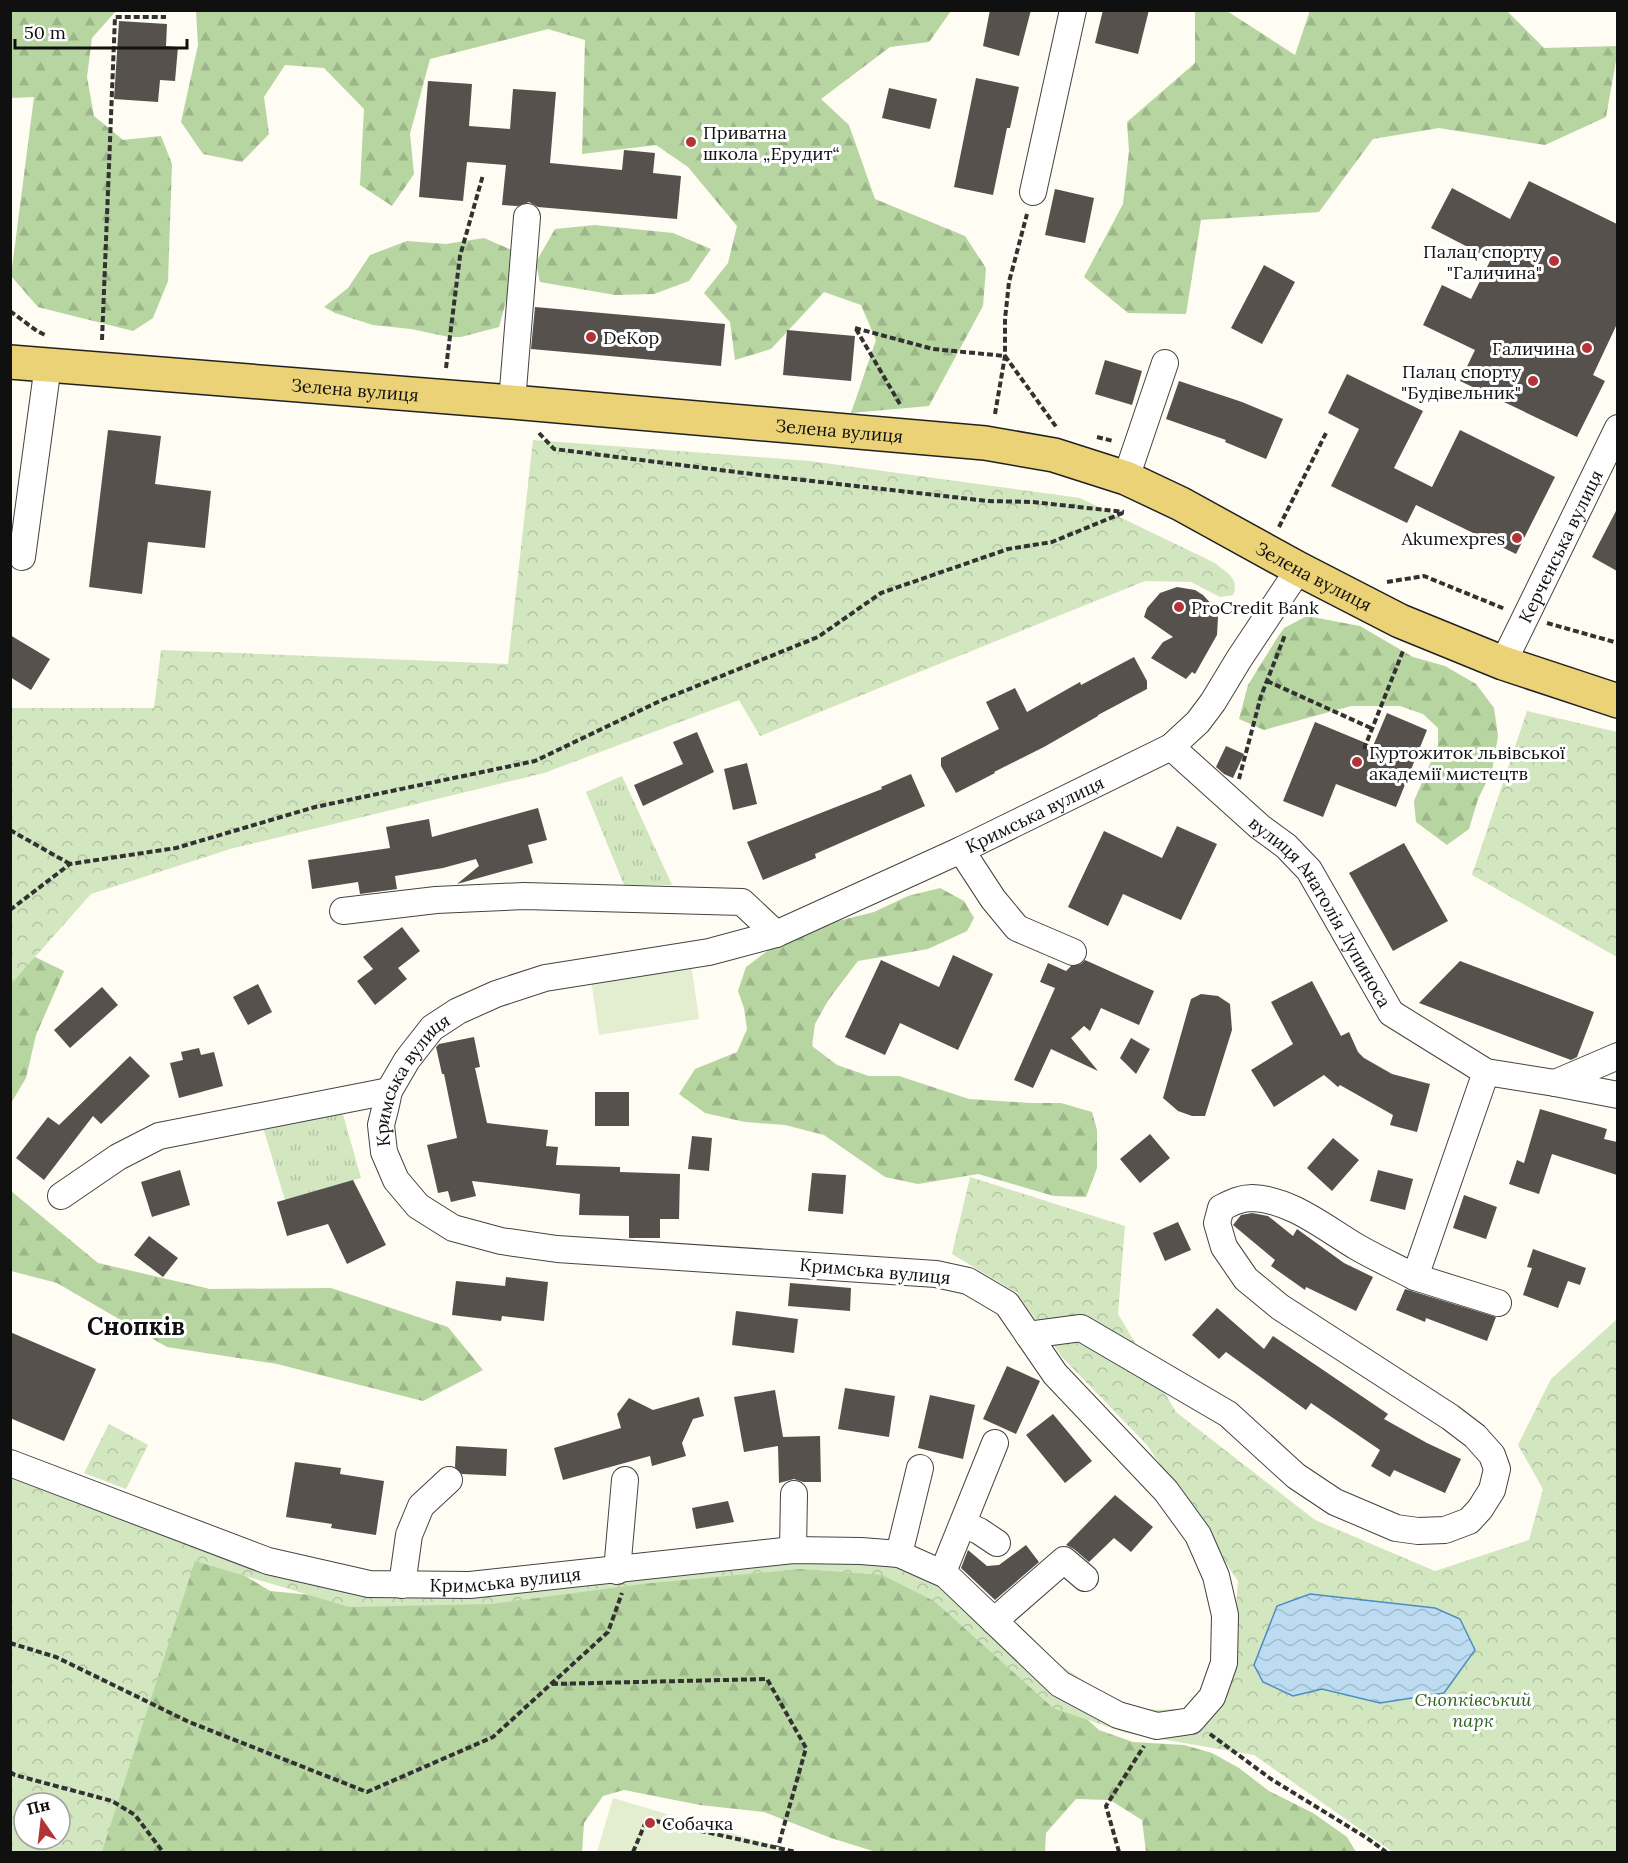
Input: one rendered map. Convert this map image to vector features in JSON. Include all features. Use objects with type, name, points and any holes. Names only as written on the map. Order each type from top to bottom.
[{"type":"main road","name":"Зелена вулиця","points":[[10,362],[47,351],[512,402],[986,443],[1054,455],[1126,478],[1181,504],[1400,621],[1503,663],[1617,701]]},
{"type":"street","points":[[1033,192],[1073,10]]},
{"type":"street","points":[[512,402],[527,217]]},
{"type":"street","points":[[22,557],[47,351]]},
{"type":"street","points":[[1126,478],[1165,363]]},
{"type":"street","name":"Керченська вулиця","points":[[1503,663],[1610,461],[1617,428]]},
{"type":"street","name":"Кримська вулиця","points":[[10,1463],[268,1561],[369,1584],[470,1586],[793,1550],[899,1554],[943,1572],[1060,1684],[1118,1715],[1157,1726],[1191,1721],[1212,1697],[1224,1663],[1225,1615],[1216,1576],[1198,1535],[1166,1491],[1055,1374],[1007,1304],[968,1281],[936,1274],[557,1249],[501,1241],[453,1228],[418,1206],[396,1180],[384,1152],[381,1125],[389,1091],[407,1060],[432,1028],[458,1011],[496,994],[545,978],[709,952],[776,934],[961,850],[1171,747],[1198,722],[1214,702],[1233,656],[1299,569]]},
{"type":"street","name":"вулиця Анатолія Лупиноса","points":[[1171,747],[1260,827],[1286,846],[1309,870],[1391,1013],[1486,1072],[1617,1095]]},
{"type":"street","points":[[961,850],[993,899],[1017,928],[1074,952]]},
{"type":"street","points":[[343,911],[436,900],[524,896],[741,902],[776,934]]},
{"type":"street","points":[[1555,1083],[1617,1056]]},
{"type":"street","points":[[1415,1277],[1486,1072]]},
{"type":"street","points":[[61,1196],[118,1157],[159,1136],[389,1091]]},
{"type":"street","points":[[1028,1335],[1081,1328],[1228,1414],[1296,1476],[1335,1502],[1396,1528],[1418,1531],[1445,1530],[1469,1521],[1492,1490],[1497,1469],[1492,1455],[1475,1436],[1450,1417],[1281,1307],[1246,1279],[1224,1247],[1217,1223],[1221,1208],[1235,1201],[1249,1198],[1281,1204],[1309,1217],[1359,1248],[1415,1277],[1498,1304]]},
{"type":"street","points":[[943,1572],[995,1443]]},
{"type":"street","points":[[899,1554],[920,1468]]},
{"type":"street","points":[[402,1585],[410,1535],[421,1506],[450,1479]]},
{"type":"street","points":[[623,1570],[625,1480]]},
{"type":"street","points":[[793,1550],[794,1494]]},
{"type":"street","points":[[963,1524],[997,1543]]},
{"type":"street","points":[[994,1621],[1064,1560],[1085,1578]]},
{"type":"path","points":[[102,340],[115,17],[166,17]]},
{"type":"path","points":[[446,368],[460,256],[483,175]]},
{"type":"path","points":[[995,414],[1005,356],[1005,320],[1009,282],[1033,192]]},
{"type":"path","points":[[10,311],[47,351]]},
{"type":"path","points":[[901,406],[855,328],[933,349],[1005,356],[1057,428]]},
{"type":"path","points":[[10,910],[70,864],[176,848],[315,807],[535,761],[662,700],[818,637],[881,593],[1008,549],[1052,542],[1125,512],[1033,502],[976,500],[554,449],[534,428]]},
{"type":"path","points":[[1278,530],[1326,433]]},
{"type":"path","points":[[1381,583],[1424,576],[1512,612]]},
{"type":"path","points":[[1540,621],[1617,643]]},
{"type":"path","points":[[1226,796],[1242,776],[1261,696],[1288,629]]},
{"type":"path","points":[[1364,750],[1404,647]]},
{"type":"path","points":[[1267,681],[1373,729]]},
{"type":"path","points":[[10,830],[70,864]]},
{"type":"path","points":[[10,1643],[56,1657],[189,1722],[367,1792],[493,1737],[608,1632],[623,1570]]},
{"type":"path","points":[[551,1684],[767,1679],[807,1748],[778,1848]]},
{"type":"path","points":[[1191,1721],[1271,1779],[1386,1852]]},
{"type":"path","points":[[1119,1852],[1106,1806],[1157,1726]]},
{"type":"path","points":[[10,1772],[112,1800],[135,1815],[164,1852]]},
{"type":"path","points":[[633,1852],[646,1819],[796,1852]]},
{"type":"green space","points":[[11,10],[116,11],[92,38],[87,77],[94,116],[123,140],[161,136],[172,164],[168,281],[153,318],[133,331],[38,307],[11,276],[34,97],[11,98]]},
{"type":"green space","points":[[1310,10],[1507,11],[1544,48],[1617,46],[1606,117],[1545,145],[1439,128],[1373,139],[1319,212],[1201,220],[1186,314],[1128,313],[1084,277],[1123,204],[1129,151],[1127,122],[1195,63],[1195,11],[1227,11],[1295,55]]},
{"type":"green space","points":[[196,11],[951,11],[929,42],[890,47],[821,99],[849,125],[875,199],[965,236],[986,268],[983,306],[929,406],[851,413],[876,340],[861,305],[824,292],[771,349],[735,360],[730,322],[704,293],[728,263],[737,226],[688,167],[656,145],[582,154],[585,40],[548,29],[430,59],[410,134],[414,174],[392,206],[360,185],[364,109],[324,68],[285,65],[264,97],[269,134],[242,162],[203,154],[181,122],[198,45]]},
{"type":"green space","points":[[595,225],[673,233],[711,249],[689,281],[654,294],[615,295],[540,282],[536,262],[555,229]]},
{"type":"green space","points":[[484,238],[519,253],[499,327],[461,337],[449,337],[411,329],[373,325],[335,313],[324,307],[348,288],[370,255],[407,241],[446,244]]},
{"type":"green space","points":[[533,440],[810,461],[1080,498],[1215,563],[1234,580],[1235,589],[1233,595],[1220,597],[1191,582],[1145,581],[760,736],[739,700],[544,773],[230,849],[91,894],[11,984],[11,708],[154,708],[161,650],[508,664]]},
{"type":"green space","points":[[1307,616],[1360,626],[1413,657],[1445,666],[1476,684],[1494,708],[1498,736],[1492,771],[1478,799],[1469,829],[1447,845],[1416,822],[1414,801],[1438,745],[1438,728],[1423,714],[1400,706],[1351,706],[1264,730],[1239,719],[1248,685],[1279,635],[1284,628]]},
{"type":"green space","points":[[1527,711],[1617,732],[1617,957],[1472,875]]},
{"type":"green space","points":[[622,776],[672,885],[624,885],[586,792]]},
{"type":"green space","points":[[940,888],[964,901],[974,918],[967,931],[928,949],[858,961],[829,999],[815,1024],[812,1046],[837,1065],[869,1076],[899,1076],[969,1099],[1061,1103],[1092,1112],[1097,1130],[1097,1168],[1086,1197],[1054,1196],[978,1174],[918,1184],[885,1177],[824,1135],[785,1125],[745,1122],[705,1113],[679,1094],[695,1069],[737,1052],[747,1029],[744,1008],[738,991],[746,967],[770,949],[818,926],[874,912],[908,896]]},
{"type":"green space","points":[[31,955],[64,971],[36,1035],[26,1078],[11,1103],[11,965]]},
{"type":"green space","points":[[691,964],[699,1019],[599,1035],[591,979]]},
{"type":"green space","points":[[342,1111],[361,1178],[285,1200],[262,1124]]},
{"type":"green space","name":"Снопківський парк","points":[[970,1177],[1125,1226],[1118,1314],[1176,1412],[1315,1520],[1435,1571],[1529,1540],[1543,1489],[1518,1445],[1551,1379],[1617,1319],[1617,1852],[1393,1852],[1254,1755],[1126,1733],[1053,1708],[934,1601],[882,1575],[801,1569],[642,1584],[491,1604],[349,1607],[195,1561],[102,1852],[11,1852],[10,1453],[264,1553],[372,1579],[473,1577],[877,1545],[937,1556],[1047,1656],[1100,1692],[1143,1710],[1182,1709],[1223,1693],[1232,1652],[1238,1581],[1147,1445],[1062,1357],[1017,1293],[952,1254]]},
{"type":"green space","points":[[11,1191],[98,1263],[210,1289],[331,1288],[448,1327],[483,1370],[423,1401],[277,1364],[167,1347],[57,1283],[11,1271]]},
{"type":"green space","points":[[109,1424],[148,1445],[126,1489],[84,1473]]},
{"type":"green space","points":[[11,1481],[234,1569],[270,1591],[332,1597],[781,1563],[905,1573],[1068,1702],[1099,1730],[1133,1742],[1184,1745],[1212,1753],[1239,1768],[1269,1791],[1313,1813],[1347,1837],[1356,1852],[1146,1852],[1142,1820],[1110,1800],[1076,1799],[1046,1833],[1045,1852],[876,1852],[831,1838],[764,1812],[700,1805],[624,1790],[603,1796],[584,1823],[582,1852],[11,1852]]},
{"type":"green space","name":"Собачка","points":[[613,1798],[795,1852],[597,1852]]},
{"type":"water","points":[[1310,1594],[1435,1608],[1460,1619],[1475,1650],[1444,1693],[1380,1703],[1322,1689],[1293,1696],[1263,1682],[1254,1665],[1277,1606]]},
{"type":"building","points":[[990,10],[1031,10],[1019,56],[983,46]]},
{"type":"building","points":[[1103,10],[1149,10],[1138,54],[1095,43]]},
{"type":"building","points":[[119,21],[167,24],[166,46],[178,47],[175,81],[160,80],[158,102],[114,99]]},
{"type":"building","points":[[976,78],[1019,87],[1010,128],[1007,128],[993,195],[954,187]]},
{"type":"building","points":[[428,81],[472,84],[469,126],[510,129],[513,89],[556,92],[550,163],[622,170],[624,150],[655,153],[653,173],[681,176],[677,219],[538,207],[529,202],[518,206],[502,205],[506,165],[467,162],[463,201],[419,197]]},
{"type":"building","points":[[889,88],[937,99],[930,129],[882,118]]},
{"type":"building","points":[[1529,181],[1617,224],[1617,324],[1593,375],[1605,381],[1577,437],[1460,381],[1475,350],[1423,325],[1442,285],[1471,299],[1491,259],[1431,228],[1452,188],[1510,219]]},
{"type":"building","points":[[1055,189],[1094,198],[1085,243],[1045,235]]},
{"type":"building","points":[[1264,265],[1295,282],[1262,344],[1231,328]]},
{"type":"building","points":[[535,307],[725,324],[721,366],[531,349]]},
{"type":"building","points":[[787,330],[855,336],[851,381],[783,375]]},
{"type":"building","points":[[1105,360],[1142,371],[1132,405],[1095,394]]},
{"type":"building","points":[[1347,374],[1423,411],[1394,468],[1432,487],[1460,430],[1555,477],[1516,554],[1416,505],[1407,523],[1331,486],[1359,429],[1328,413]]},
{"type":"building","points":[[1179,381],[1242,402],[1283,419],[1266,459],[1225,442],[1226,440],[1166,419]]},
{"type":"building","points":[[108,430],[161,436],[155,484],[211,491],[205,548],[148,542],[142,594],[89,587]]},
{"type":"building","points":[[1617,509],[1617,571],[1592,557]]},
{"type":"building","points":[[1177,587],[1195,590],[1203,595],[1215,608],[1218,617],[1217,635],[1195,674],[1192,672],[1186,679],[1151,658],[1163,642],[1173,637],[1144,617],[1147,608],[1160,593]]},
{"type":"building","points":[[10,635],[50,659],[31,690],[10,677]]},
{"type":"building","points":[[1134,657],[1147,681],[1147,689],[956,793],[941,766],[941,758],[999,729],[986,702],[1015,688],[1027,712],[1080,682],[1081,685]]},
{"type":"building","name":"Гуртожиток львівської академії мистецтв","points":[[1387,713],[1427,730],[1396,807],[1336,784],[1323,817],[1283,801],[1315,722],[1373,746]]},
{"type":"building","points":[[697,732],[714,772],[643,806],[634,785],[683,764],[673,742]]},
{"type":"building","points":[[1226,746],[1244,754],[1233,778],[1216,767]]},
{"type":"building","points":[[747,763],[757,804],[733,810],[724,769]]},
{"type":"building","points":[[911,774],[925,806],[815,854],[816,858],[763,880],[747,842],[882,789],[881,787]]},
{"type":"building","points":[[538,808],[547,840],[528,845],[533,863],[457,884],[479,866],[476,859],[443,868],[395,876],[397,889],[360,894],[358,882],[312,889],[308,860],[390,848],[386,827],[429,819],[432,837]]},
{"type":"building","points":[[1177,826],[1217,844],[1181,920],[1123,894],[1108,926],[1068,907],[1104,831],[1162,858]]},
{"type":"building","points":[[1404,843],[1448,921],[1393,951],[1349,873]]},
{"type":"building","points":[[402,927],[420,951],[398,968],[407,979],[375,1005],[357,981],[373,969],[363,957]]},
{"type":"building","points":[[953,955],[993,974],[958,1050],[900,1023],[885,1055],[845,1037],[881,960],[939,987]]},
{"type":"building","points":[[1085,960],[1154,991],[1139,1025],[1101,1008],[1090,1031],[1084,1026],[1071,1038],[1098,1071],[1051,1049],[1033,1088],[1014,1080],[1055,988],[1040,982],[1048,963],[1066,971],[1071,966],[1081,964]]},
{"type":"building","points":[[1460,961],[1594,1012],[1577,1057],[1571,1060],[1419,1003]]},
{"type":"building","points":[[1312,981],[1341,1036],[1349,1032],[1358,1052],[1364,1058],[1392,1074],[1430,1084],[1417,1132],[1390,1125],[1393,1115],[1340,1085],[1338,1087],[1324,1075],[1274,1107],[1251,1070],[1293,1044],[1271,1002]]},
{"type":"building","points":[[258,984],[272,1012],[248,1025],[233,997]]},
{"type":"building","points":[[102,987],[118,1005],[70,1048],[54,1030]]},
{"type":"building","points":[[1201,994],[1218,996],[1230,1004],[1232,1030],[1205,1116],[1192,1116],[1178,1111],[1163,1098],[1191,999]]},
{"type":"building","points":[[474,1037],[480,1067],[475,1068],[487,1123],[548,1130],[546,1146],[558,1147],[556,1165],[620,1167],[620,1172],[680,1174],[679,1219],[660,1219],[660,1238],[629,1238],[629,1216],[579,1215],[580,1194],[472,1181],[476,1196],[451,1202],[448,1191],[438,1193],[427,1145],[457,1138],[436,1047],[439,1044]]},
{"type":"building","points":[[1131,1038],[1150,1049],[1136,1074],[1120,1058]]},
{"type":"building","points":[[199,1048],[201,1055],[214,1052],[223,1086],[179,1098],[170,1063],[183,1060],[181,1052]]},
{"type":"building","points":[[130,1056],[150,1076],[101,1124],[93,1116],[44,1180],[16,1158],[48,1117],[59,1125]]},
{"type":"building","points":[[595,1092],[629,1092],[629,1126],[595,1126]]},
{"type":"building","points":[[1540,1109],[1607,1129],[1604,1139],[1617,1142],[1617,1175],[1552,1154],[1539,1194],[1509,1184],[1517,1160],[1524,1163]]},
{"type":"building","points":[[1150,1134],[1170,1158],[1140,1183],[1120,1159]]},
{"type":"building","points":[[692,1136],[712,1138],[709,1171],[688,1169]]},
{"type":"building","points":[[1333,1138],[1359,1160],[1332,1191],[1307,1168]]},
{"type":"building","points":[[180,1170],[190,1205],[152,1217],[141,1182]]},
{"type":"building","points":[[1378,1170],[1413,1179],[1405,1210],[1370,1201]]},
{"type":"building","points":[[812,1173],[846,1175],[843,1214],[808,1211]]},
{"type":"building","points":[[353,1180],[386,1245],[347,1264],[328,1224],[287,1236],[277,1202]]},
{"type":"building","points":[[1464,1195],[1497,1207],[1486,1239],[1453,1228]]},
{"type":"building","points":[[1252,1213],[1268,1216],[1293,1236],[1297,1229],[1344,1263],[1373,1277],[1356,1311],[1306,1287],[1305,1290],[1271,1266],[1275,1260],[1233,1225],[1241,1215]]},
{"type":"building","points":[[1178,1222],[1191,1250],[1165,1261],[1153,1233]]},
{"type":"building","points":[[149,1236],[178,1258],[163,1277],[134,1255]]},
{"type":"building","points":[[1533,1249],[1586,1268],[1580,1285],[1568,1281],[1558,1308],[1523,1295],[1532,1268],[1527,1267]]},
{"type":"building","points":[[506,1277],[548,1282],[544,1321],[502,1316],[501,1321],[452,1315],[456,1281],[505,1286]]},
{"type":"building","points":[[790,1283],[851,1288],[850,1311],[788,1306]]},
{"type":"building","points":[[1405,1289],[1496,1317],[1487,1341],[1426,1318],[1425,1322],[1396,1310]]},
{"type":"building","points":[[1217,1308],[1264,1349],[1273,1336],[1388,1414],[1384,1419],[1461,1459],[1445,1493],[1394,1470],[1390,1477],[1371,1466],[1380,1450],[1311,1403],[1306,1410],[1226,1352],[1219,1359],[1192,1335]]},
{"type":"building","points":[[736,1311],[798,1319],[794,1353],[732,1345]]},
{"type":"building","points":[[10,1332],[96,1369],[64,1441],[10,1418]]},
{"type":"building","points":[[1007,1366],[1040,1381],[1016,1434],[983,1419]]},
{"type":"building","points":[[845,1388],[895,1396],[889,1437],[838,1429]]},
{"type":"building","points":[[775,1390],[783,1437],[820,1436],[821,1482],[803,1482],[794,1479],[779,1483],[778,1446],[744,1452],[734,1397]]},
{"type":"building","points":[[930,1395],[975,1405],[963,1459],[918,1448]]},
{"type":"building","points":[[699,1397],[704,1416],[693,1419],[682,1443],[686,1456],[652,1466],[650,1456],[563,1480],[554,1448],[621,1428],[617,1414],[629,1398],[653,1410]]},
{"type":"building","points":[[1053,1414],[1092,1461],[1065,1483],[1026,1435]]},
{"type":"building","points":[[456,1446],[507,1449],[506,1476],[462,1474],[455,1467]]},
{"type":"building","points":[[295,1462],[341,1468],[340,1474],[384,1481],[376,1535],[331,1528],[332,1524],[286,1517]]},
{"type":"building","points":[[1115,1495],[1153,1527],[1131,1552],[1114,1538],[1089,1562],[1066,1545]]},
{"type":"building","points":[[728,1501],[734,1522],[696,1529],[692,1508]]},
{"type":"building","points":[[1026,1545],[1039,1562],[995,1600],[961,1568],[968,1550],[987,1566],[999,1565]]},
{"type":"place","name":"Приватна школа „Ерудит“","points":[[691,142]]},
{"type":"place","name":"Палац спорту \"Галичина\"","points":[[1554,261]]},
{"type":"place","name":"DeKop","points":[[591,337]]},
{"type":"place","name":"Галичина","points":[[1587,348]]},
{"type":"place","name":"Палац спорту \"Будівельник\"","points":[[1533,381]]},
{"type":"place","name":"Akumexpres","points":[[1517,538]]},
{"type":"place","name":"ProCredit Bank","points":[[1179,607]]},
{"type":"place","name":"Гуртожиток львівської академії мистецтв","points":[[1357,762]]},
{"type":"place","name":"Собачка","points":[[650,1823]]},
{"type":"district","name":"Снопків","points":[[136,1326]]}]
